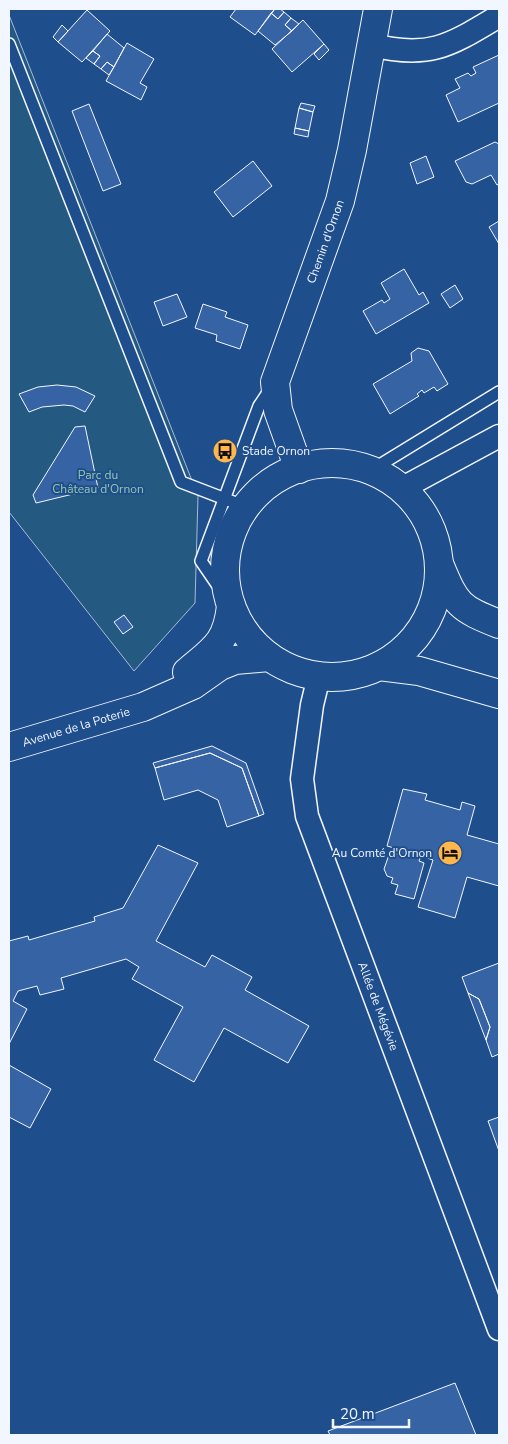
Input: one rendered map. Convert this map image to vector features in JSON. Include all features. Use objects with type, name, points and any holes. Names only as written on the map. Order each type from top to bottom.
[{"type":"street","name":"Chemin d'Ornon","points":[[299,469],[278,410],[275,382],[340,201],[352,150],[378,9]]},
{"type":"street","points":[[371,45],[414,52],[431,50],[458,41],[499,16]]},
{"type":"street","points":[[401,489],[499,436]]},
{"type":"street","points":[[439,564],[438,585],[433,605],[424,624],[412,641],[379,666],[360,674],[339,677],[301,673],[269,657],[246,634],[230,604],[225,562],[236,524],[235,503],[299,469],[335,464],[370,470],[386,478],[401,489],[416,504],[428,523],[435,542],[439,564],[453,597],[477,615],[499,624]]},
{"type":"street","name":"Avenue de la Poterie","points":[[144,707],[221,642],[230,618],[230,604]]},
{"type":"street","name":"Avenue de la Poterie","points":[[9,747],[144,707],[193,685],[220,666],[235,660],[269,657]]},
{"type":"street","points":[[379,666],[419,671],[499,694]]},
{"type":"street","name":"Allée de Mégévie","points":[[319,676],[312,705],[302,779],[307,816],[499,1329]]},
{"type":"lane","points":[[9,44],[181,482],[235,503],[259,406],[275,382]]},
{"type":"lane","points":[[370,470],[499,392]]},
{"type":"green space","name":"Parc du Château d'Ornon","points":[[9,15],[198,496],[195,603],[134,671],[9,512]]},
{"type":"building","points":[[236,9],[275,9],[255,35],[230,17]]},
{"type":"building","points":[[275,9],[280,9],[284,12],[278,19],[271,13]]},
{"type":"building","points":[[87,10],[110,31],[82,62],[58,42]]},
{"type":"building","points":[[284,12],[291,18],[285,25],[292,31],[275,45],[258,31],[271,13],[278,19]]},
{"type":"building","points":[[291,18],[299,24],[292,31],[285,25]]},
{"type":"building","points":[[303,20],[324,44],[292,72],[272,49]]},
{"type":"building","points":[[62,25],[68,31],[58,42],[53,37]]},
{"type":"building","points":[[107,34],[124,48],[114,67],[107,62],[101,69],[94,64],[100,56],[93,51]]},
{"type":"building","points":[[127,43],[154,59],[140,83],[147,87],[141,100],[106,81]]},
{"type":"building","points":[[324,44],[329,50],[319,60],[314,54]]},
{"type":"building","points":[[93,51],[100,56],[94,64],[86,58]]},
{"type":"building","points":[[499,55],[499,103],[458,122],[446,95],[460,88],[455,79],[468,73],[471,76],[476,73],[473,67]]},
{"type":"building","points":[[107,62],[114,67],[109,75],[101,69]]},
{"type":"building","points":[[301,103],[315,106],[313,112],[299,108]]},
{"type":"building","points":[[89,104],[121,184],[103,191],[72,111]]},
{"type":"building","points":[[299,108],[313,112],[309,131],[295,128]]},
{"type":"building","points":[[295,128],[309,131],[308,137],[294,134]]},
{"type":"building","points":[[495,142],[499,144],[499,184],[497,185],[491,175],[472,184],[466,182],[455,161]]},
{"type":"building","points":[[426,156],[434,177],[417,184],[410,163]]},
{"type":"building","points":[[253,161],[272,186],[233,217],[214,192]]},
{"type":"building","points":[[499,221],[499,244],[489,227]]},
{"type":"building","points":[[404,269],[419,295],[423,292],[429,303],[376,334],[363,311],[382,300],[384,303],[390,299],[381,283]]},
{"type":"building","points":[[455,285],[463,299],[450,308],[441,294]]},
{"type":"building","points":[[177,294],[187,317],[163,326],[154,302]]},
{"type":"building","points":[[203,304],[227,312],[225,317],[248,325],[240,349],[216,341],[217,335],[195,328]]},
{"type":"building","points":[[418,348],[429,351],[448,384],[437,391],[434,387],[424,393],[422,390],[417,394],[419,396],[390,414],[373,384],[412,361],[411,353]]},
{"type":"building","points":[[57,385],[76,387],[95,396],[85,412],[73,406],[64,405],[42,407],[29,412],[19,394],[38,387]]},
{"type":"building","points":[[85,426],[98,488],[36,503],[33,495],[75,427]]},
{"type":"building","points":[[124,615],[133,627],[123,634],[114,622]]},
{"type":"building","points":[[212,746],[246,763],[264,814],[259,816],[242,768],[210,753],[155,768],[153,763]]},
{"type":"building","points":[[210,753],[242,768],[259,816],[227,827],[218,800],[198,790],[164,800],[155,768]]},
{"type":"building","name":"Au Comté d'Ornon","points":[[403,789],[427,794],[425,800],[460,810],[462,802],[475,806],[467,835],[499,844],[499,886],[467,877],[455,918],[418,907],[433,860],[421,856],[419,861],[424,863],[414,899],[395,894],[398,885],[391,883],[393,878],[387,876],[384,869],[390,852],[400,855],[401,850],[387,846]]},
{"type":"building","points":[[158,845],[198,863],[156,941],[205,967],[212,955],[252,977],[245,990],[309,1026],[288,1063],[224,1028],[194,1082],[154,1060],[183,1007],[132,979],[139,967],[126,959],[61,978],[64,989],[40,995],[37,986],[18,991],[13,1001],[27,1009],[9,1044],[9,941],[28,936],[29,940],[95,921],[94,917],[123,908]]},
{"type":"building","points":[[499,963],[499,1054],[492,1057],[486,1040],[490,1027],[479,999],[468,993],[462,977]]},
{"type":"building","points":[[468,993],[479,999],[490,1027],[486,1040]]},
{"type":"building","points":[[9,1065],[51,1089],[30,1128],[9,1117]]},
{"type":"building","points":[[499,1117],[499,1151],[488,1121]]},
{"type":"building","points":[[455,1383],[476,1435],[330,1435],[328,1431]]},
{"type":"place","name":"Stade Ornon","points":[[225,451]]},
{"type":"place","name":"Au Comté d'Ornon","points":[[450,853]]}]
